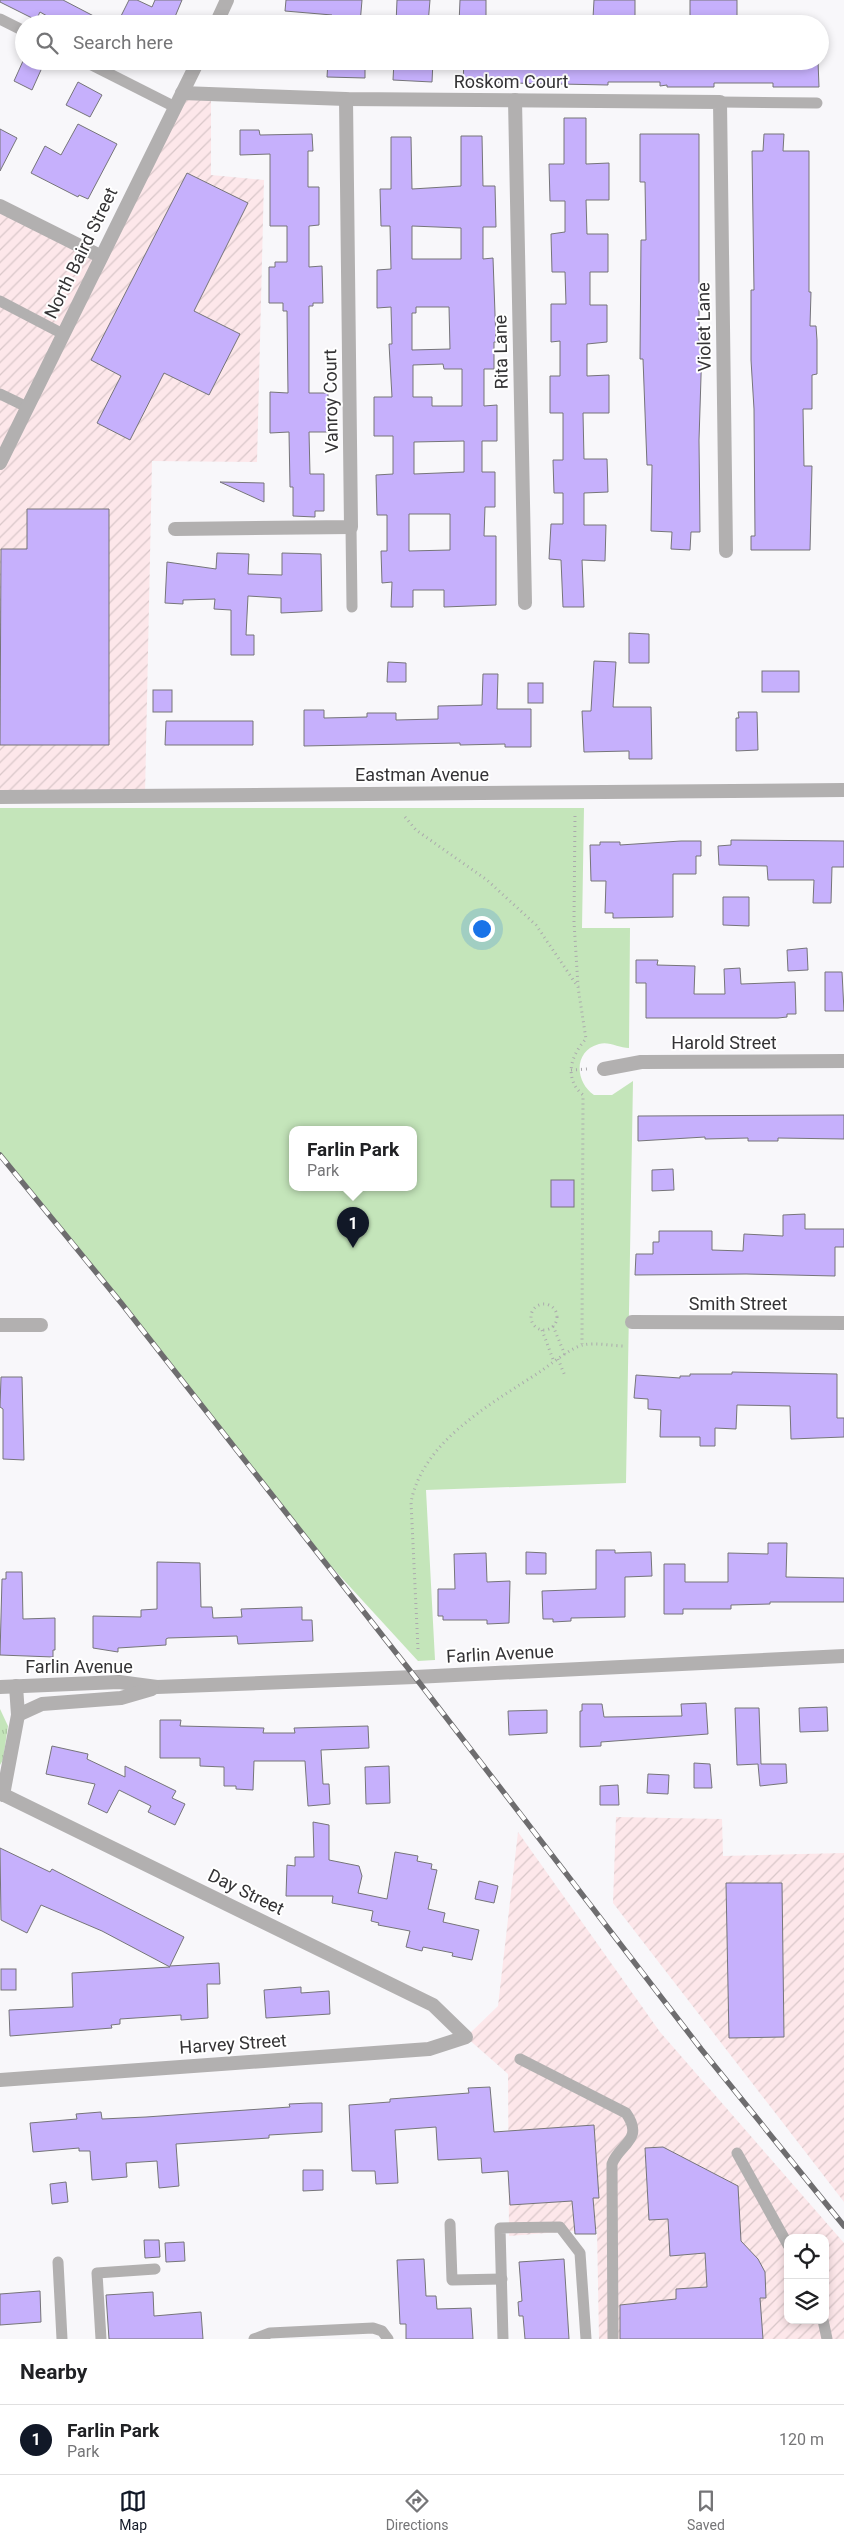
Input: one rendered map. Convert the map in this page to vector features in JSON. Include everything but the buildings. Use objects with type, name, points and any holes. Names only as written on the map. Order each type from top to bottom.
[{"type":"street","points":[[220,15],[227,0]]},
{"type":"street","name":"North Baird Street","points":[[0,463],[100,256],[194,70]]},
{"type":"street","name":"Roskom Court","points":[[182,93],[346,99],[720,102]]},
{"type":"street","name":"Vanroy Court","points":[[346,99],[351,527]]},
{"type":"street","name":"Rita Lane","points":[[515,100],[525,603]]},
{"type":"street","name":"Violet Lane","points":[[720,102],[726,551]]},
{"type":"street","points":[[0,206],[100,256]]},
{"type":"street","points":[[175,529],[351,527]]},
{"type":"street","name":"Eastman Avenue","points":[[0,797],[844,790]]},
{"type":"street","name":"Harold Street","points":[[604,1069],[641,1062],[844,1061]]},
{"type":"street","name":"Smith Street","points":[[632,1322],[844,1324]]},
{"type":"street","points":[[0,1325],[41,1325]]},
{"type":"street","name":"Farlin Avenue","points":[[0,1687],[120,1682],[158,1687],[435,1676],[844,1656]]},
{"type":"street","points":[[2,1794],[18,1715],[16,1686]]},
{"type":"street","name":"Farlin Avenue","points":[[18,1715],[42,1704],[121,1698],[158,1687]]},
{"type":"street","name":"Day Street","points":[[2,1794],[433,2005],[466,2037]]},
{"type":"street","name":"Harvey Street","points":[[0,2080],[429,2049],[466,2037]]},
{"type":"lane","points":[[0,19],[15,26]]},
{"type":"lane","points":[[102,70],[175,107]]},
{"type":"lane","points":[[720,102],[817,103]]},
{"type":"lane","points":[[0,301],[62,334]]},
{"type":"lane","points":[[0,394],[27,407]]},
{"type":"lane","points":[[351,527],[352,607]]},
{"type":"lane","points":[[520,2059],[626,2113],[631,2120],[632,2134],[629,2142],[612,2164],[613,2339]]},
{"type":"lane","points":[[737,2153],[784,2237]]},
{"type":"lane","points":[[450,2224],[452,2280],[502,2279]]},
{"type":"lane","points":[[503,2339],[500,2228],[560,2227],[580,2253],[586,2339]]},
{"type":"lane","points":[[58,2262],[62,2339]]},
{"type":"lane","points":[[101,2339],[97,2273],[155,2269]]},
{"type":"lane","points":[[824,2324],[827,2339]]},
{"type":"lane","points":[[254,2339],[270,2333],[373,2328],[382,2331],[388,2339]]},
{"type":"path","points":[[575,816],[574,922],[578,987],[586,1040],[572,1058],[571,1070],[572,1081],[583,1095],[582,1344]]},
{"type":"path","points":[[405,817],[416,830],[487,880],[536,925],[578,987]]},
{"type":"path","points":[[539,1305],[548,1305],[555,1310],[557,1319],[553,1326],[542,1330],[534,1327],[530,1319],[532,1310],[539,1305]]},
{"type":"path","points":[[553,1326],[565,1355]]},
{"type":"path","points":[[542,1330],[554,1362]]},
{"type":"path","points":[[418,1650],[411,1502],[413,1490],[421,1474],[445,1442],[467,1423],[558,1359],[582,1344],[624,1346]]},
{"type":"path","points":[[558,1359],[565,1376]]},
{"type":"shaded area","points":[[182,93],[211,94],[211,175],[264,180],[257,462],[152,461],[145,796],[0,797],[0,206],[100,255]]},
{"type":"shaded area","points":[[616,1817],[722,1819],[723,1856],[844,1853],[844,2202],[613,1903]]},
{"type":"shaded area","points":[[518,1832],[660,2032],[844,2243],[844,2339],[599,2339],[597,2229],[509,2236],[508,2074],[466,2037],[498,2006]]},
{"type":"green space","points":[[0,808],[584,808],[582,928],[630,928],[629,1048],[606,1043],[599,1044],[585,1053],[580,1067],[583,1083],[594,1095],[612,1095],[633,1081],[626,1483],[426,1490],[435,1660],[418,1661],[308,1541],[33,1192],[0,1155]]},
{"type":"green space","points":[[0,1709],[8,1726],[3,1760],[0,1765]]},
{"type":"railway","points":[[0,1155],[122,1304],[415,1677],[701,2049],[844,2226]]},
{"type":"place","name":"Farlin Park","points":[[353,1248]]}]
